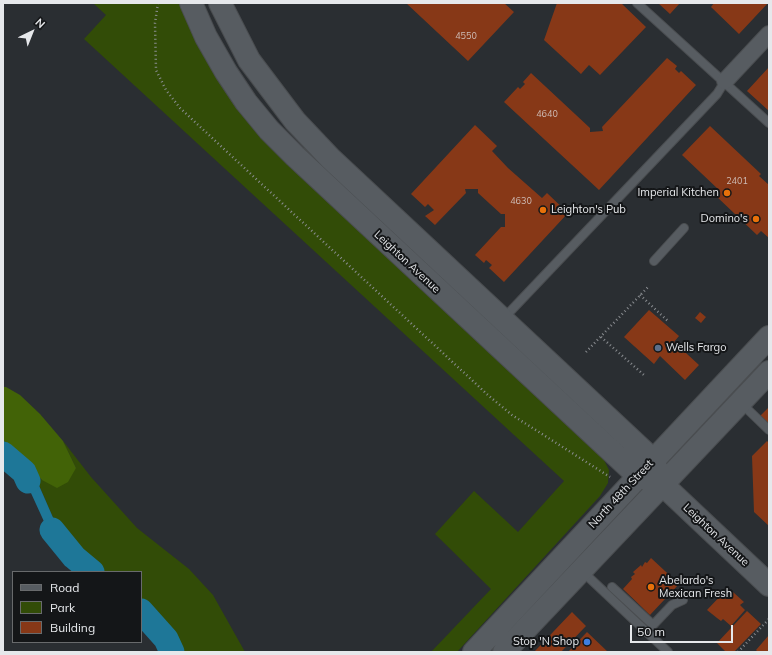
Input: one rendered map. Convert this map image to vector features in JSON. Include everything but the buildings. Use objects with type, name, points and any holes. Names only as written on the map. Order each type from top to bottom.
[{"type":"main road","name":"Leighton Avenue","points":[[191,3],[206,37],[226,72],[246,102],[269,130],[322,183],[638,476],[663,485],[769,585]]},
{"type":"main road","name":"Leighton Avenue","points":[[220,3],[249,60],[294,122],[330,158],[653,460],[663,485]]},
{"type":"main road","name":"North 48th Street","points":[[480,644],[769,337]]},
{"type":"main road","points":[[503,652],[582,571],[769,372]]},
{"type":"street","points":[[725,81],[769,34]]},
{"type":"street","points":[[480,644],[503,652]]},
{"type":"lane","points":[[637,3],[711,72],[725,81],[769,123]]},
{"type":"lane","points":[[503,319],[712,99],[725,81]]},
{"type":"lane","points":[[654,260],[684,228]]},
{"type":"lane","points":[[740,403],[769,430]]},
{"type":"lane","points":[[582,571],[668,652]]},
{"type":"lane","points":[[612,586],[653,625],[672,605],[683,600]]},
{"type":"path","points":[[158,3],[155,23],[156,70],[166,90],[180,108],[489,396],[512,415],[610,477]]},
{"type":"path","points":[[586,352],[648,287]]},
{"type":"path","points":[[640,295],[669,322]]},
{"type":"path","points":[[601,337],[644,376]]},
{"type":"path","points":[[738,652],[769,619]]},
{"type":"green space","points":[[93,3],[184,3],[217,70],[604,460],[609,470],[608,483],[600,496],[457,652],[431,652],[491,589],[435,534],[474,491],[518,532],[564,481],[84,39],[106,15]]},
{"type":"green space","points":[[3,387],[6,387],[20,395],[40,414],[63,441],[76,468],[68,482],[57,488],[42,480],[3,440]]},
{"type":"green space","points":[[63,441],[91,477],[137,528],[189,569],[213,595],[245,652],[170,652],[164,626],[142,607],[142,571],[100,571],[62,538],[34,474],[42,480],[76,468]]},
{"type":"water","points":[[3,440],[34,474],[62,538],[100,571],[91,571],[52,539],[25,480],[3,454]]},
{"type":"water","points":[[142,608],[164,626],[170,652],[160,652],[157,634],[142,619]]},
{"type":"waterway","points":[[3,454],[24,472],[28,481]]},
{"type":"waterway","points":[[52,530],[74,557],[91,571]]},
{"type":"waterway","points":[[142,612],[166,639],[172,652]]},
{"type":"place","name":"Imperial Kitchen","points":[[727,193]]},
{"type":"place","name":"Leighton's Pub","points":[[543,210]]},
{"type":"place","name":"Domino's","points":[[756,219]]},
{"type":"place","name":"Wells Fargo","points":[[658,348]]},
{"type":"place","name":"Abelardo's Mexican Fresh","points":[[651,587]]},
{"type":"place","name":"Stop 'N Shop","points":[[587,642]]}]
